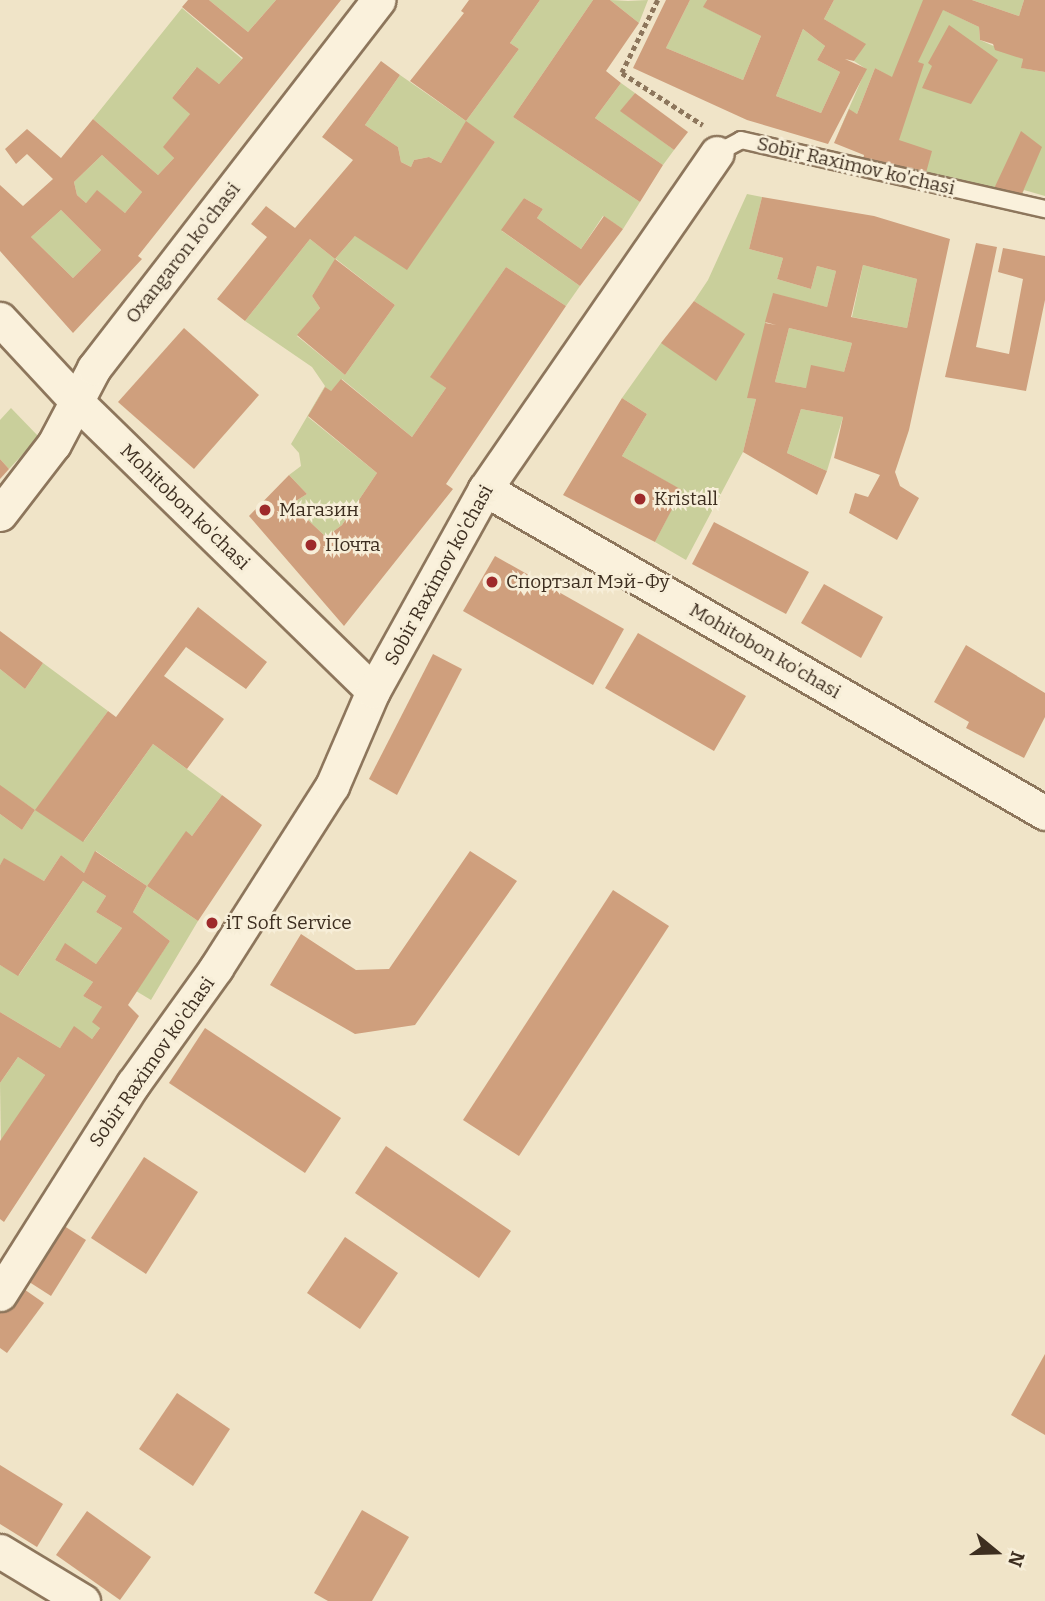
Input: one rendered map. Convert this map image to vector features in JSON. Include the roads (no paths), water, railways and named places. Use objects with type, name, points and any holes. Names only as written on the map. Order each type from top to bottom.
[{"type":"street","name":"Oxangaron ko'chasi","points":[[0,514],[54,444],[78,403],[94,368],[378,0]]},
{"type":"street","name":"Sobir Raximov ko'chasi","points":[[0,1294],[133,1084],[216,968],[332,786],[373,691],[485,489],[718,153]]},
{"type":"street","name":"Mohitobon ko'chasi","points":[[0,318],[78,403],[373,691]]},
{"type":"street","name":"Mohitobon ko'chasi","points":[[485,489],[1045,813]]},
{"type":"street","points":[[0,1551],[83,1601]]},
{"type":"lane","name":"Sobir Raximov ko'chasi","points":[[718,153],[741,140],[1045,209]]},
{"type":"place","name":"Kristall","points":[[640,499]]},
{"type":"place","name":"Магазин","points":[[265,510]]},
{"type":"place","name":"Почта","points":[[311,545]]},
{"type":"place","name":"Спортзал Мэй-Фу","points":[[492,582]]},
{"type":"place","name":"iT Soft Service","points":[[212,923]]}]
